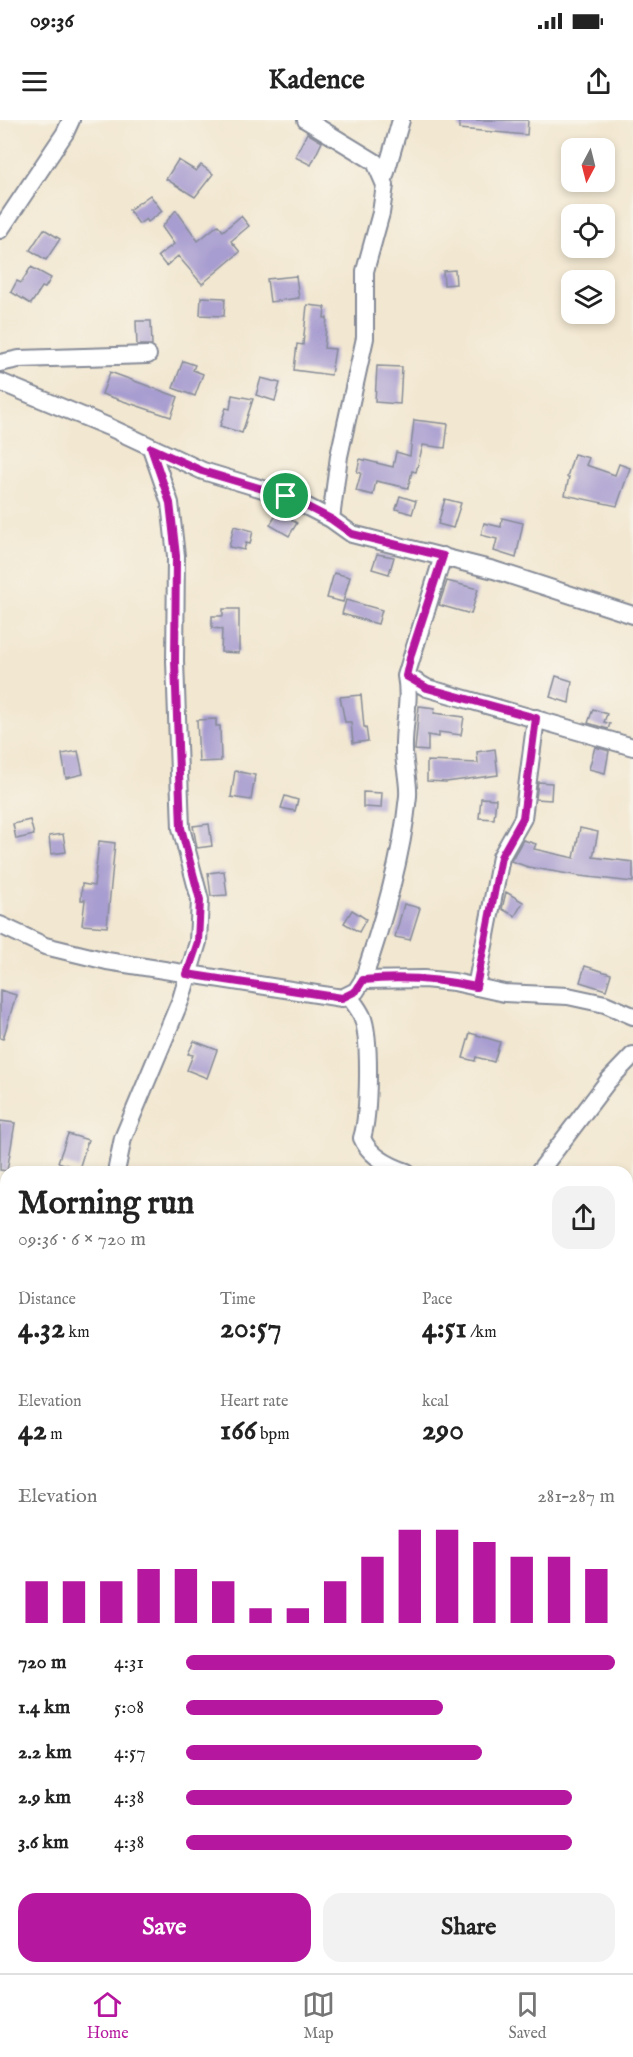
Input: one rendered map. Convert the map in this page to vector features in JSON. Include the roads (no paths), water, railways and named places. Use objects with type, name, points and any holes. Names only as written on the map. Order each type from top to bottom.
[{"type":"street","points":[[0,230],[54,150],[71,120]]},
{"type":"street","points":[[306,120],[375,162],[384,179]]},
{"type":"street","points":[[331,519],[339,456],[365,338],[365,272],[381,213],[384,179],[401,120]]},
{"type":"street","points":[[0,363],[19,359],[148,355]]},
{"type":"street","points":[[0,382],[109,427],[202,471],[286,496],[331,519],[352,534],[443,556],[633,615]]},
{"type":"street","points":[[117,1166],[123,1138],[146,1077],[181,999],[198,942],[200,900],[181,828],[175,661],[176,556],[170,503],[151,448]]},
{"type":"street","points":[[0,925],[22,936],[64,951],[106,962],[342,998],[350,996],[363,980],[382,923],[405,819],[408,793],[404,749],[409,691],[406,676],[443,556]]},
{"type":"street","points":[[406,676],[427,688],[633,747]]},
{"type":"street","points":[[476,987],[501,857],[523,818],[536,718]]},
{"type":"street","points":[[363,980],[424,979],[504,993],[568,996],[605,1004],[633,1016]]},
{"type":"street","points":[[350,996],[363,1017],[367,1122],[362,1138],[367,1149],[393,1166]]},
{"type":"street","points":[[543,1166],[608,1081],[633,1055]]}]
